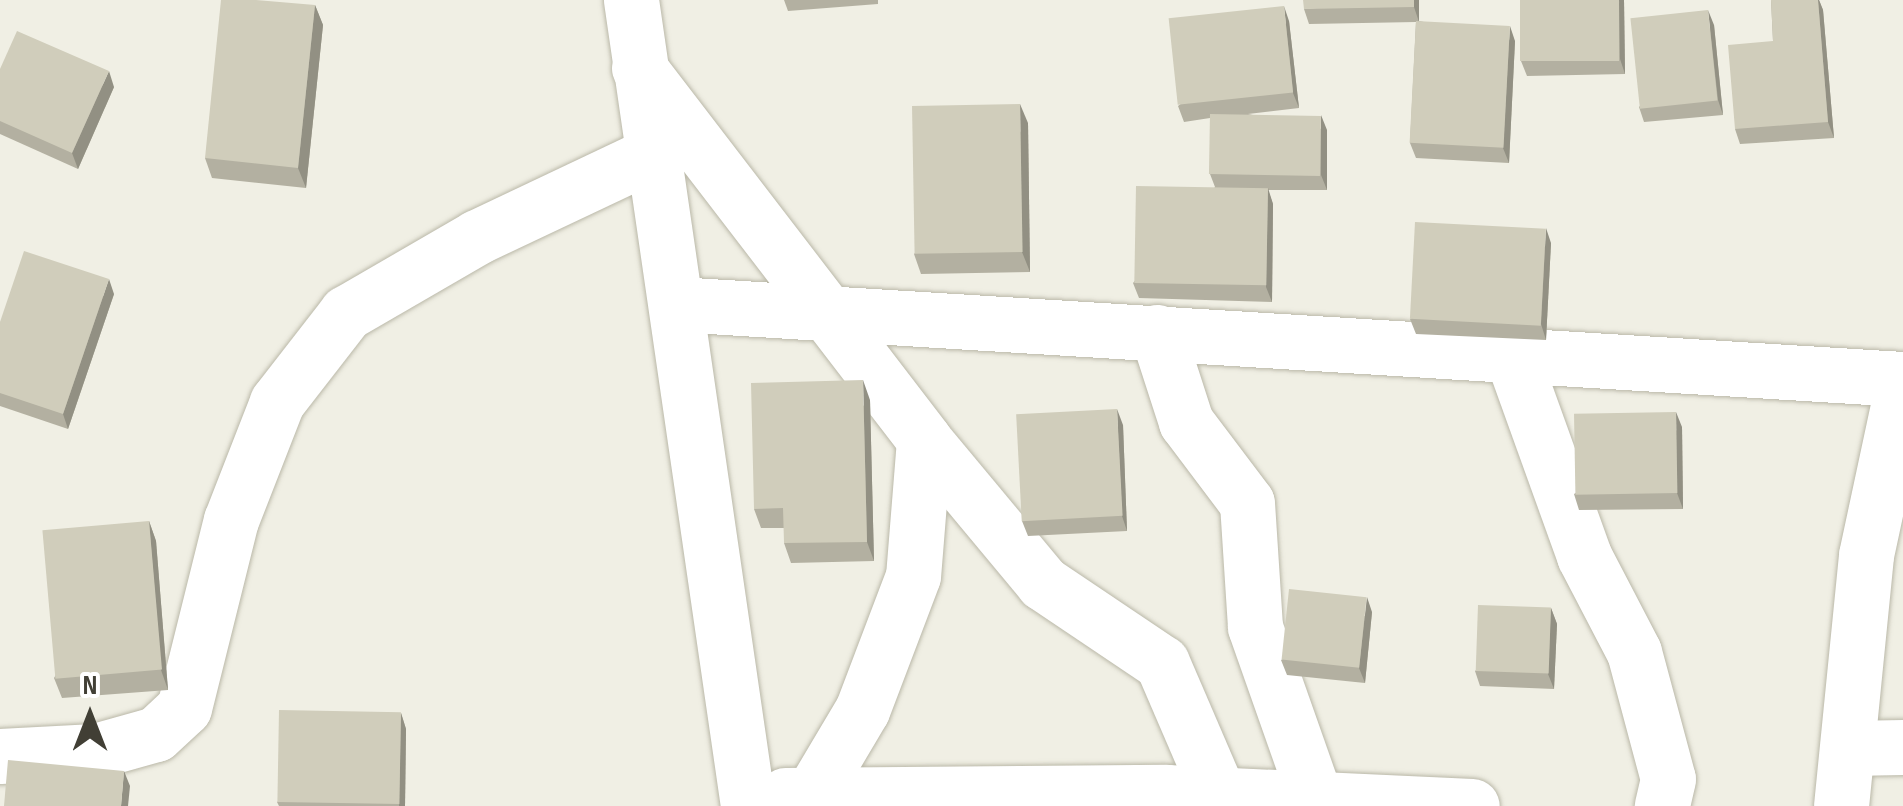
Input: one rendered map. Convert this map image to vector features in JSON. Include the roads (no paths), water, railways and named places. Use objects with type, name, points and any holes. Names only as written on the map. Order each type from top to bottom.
[{"type":"street","points":[[631,0],[648,156],[676,304],[747,803],[814,791],[1314,795],[1472,806]]},
{"type":"street","points":[[639,68],[708,170],[829,308],[924,440],[1043,583],[1162,664],[1218,793]]},
{"type":"street","points":[[0,756],[95,751],[156,734],[184,708],[231,520],[277,402],[346,313],[462,245],[648,156]]},
{"type":"street","points":[[676,304],[829,308],[1157,332],[1510,350],[1903,381],[1866,555],[1841,806]]},
{"type":"street","points":[[1157,332],[1186,422],[1247,503],[1254,626],[1314,795]]},
{"type":"street","points":[[1510,350],[1584,556],[1634,652],[1668,778],[1662,806]]},
{"type":"street","points":[[814,791],[862,710],[913,576],[924,440]]},
{"type":"street","points":[[1848,748],[1903,748]]}]
